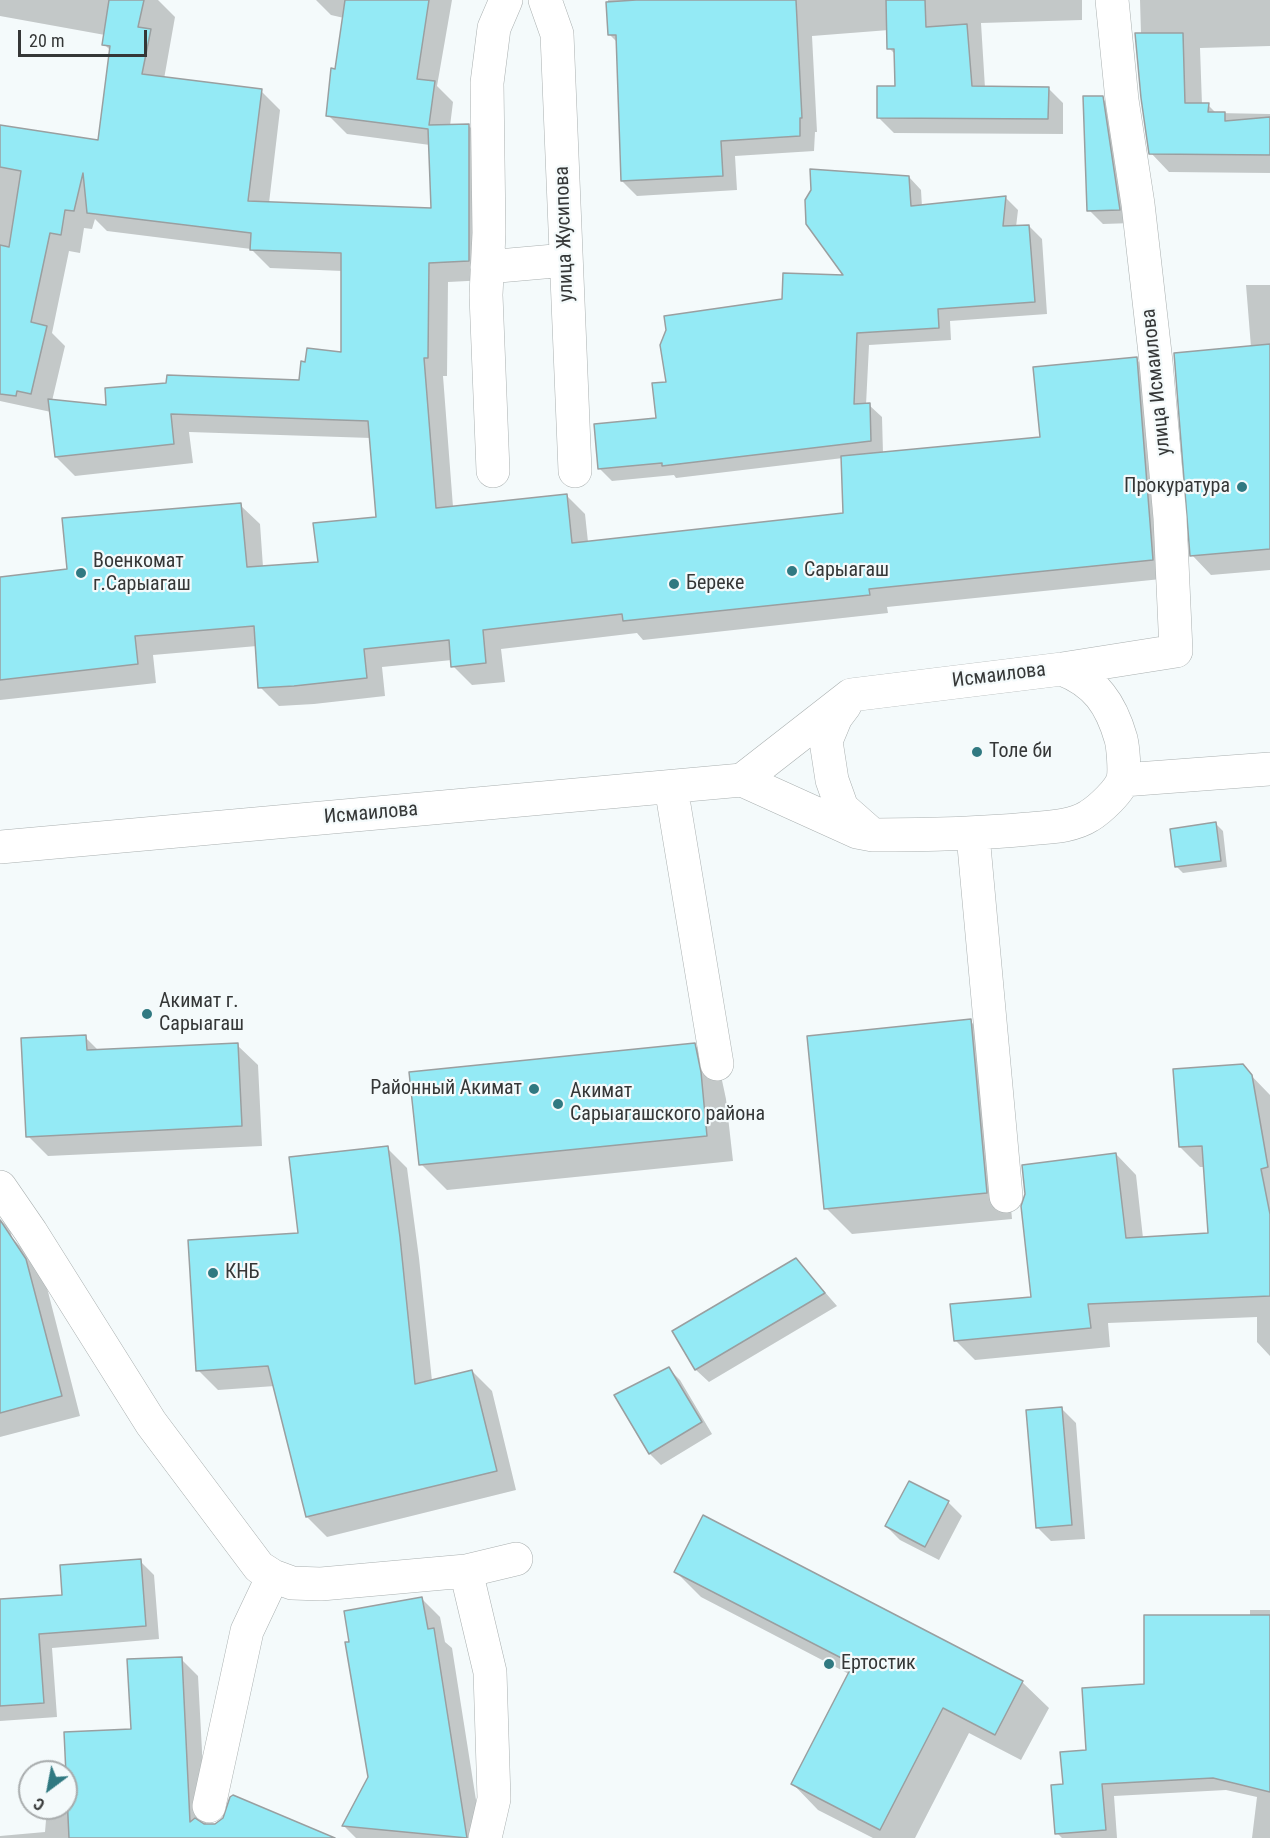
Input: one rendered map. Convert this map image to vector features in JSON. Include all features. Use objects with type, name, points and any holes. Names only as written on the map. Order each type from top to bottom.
[{"type":"street","points":[[493,471],[486,295],[489,233],[487,83],[494,28],[506,0]]},
{"type":"street","name":"улица Жусипова","points":[[545,0],[557,34],[575,471]]},
{"type":"street","name":"улица Исмаилова","points":[[1062,669],[1176,651],[1170,518],[1156,362],[1138,204],[1122,100],[1112,0]]},
{"type":"street","points":[[487,267],[566,260]]},
{"type":"street","name":"Исмаилова","points":[[0,848],[742,780],[857,832],[873,835],[973,835],[1069,824],[1089,816],[1111,797],[1123,780],[1121,739],[1106,701],[1086,680],[1062,669],[851,695]]},
{"type":"street","points":[[742,780],[851,695]]},
{"type":"street","points":[[851,695],[836,717],[826,741],[832,780],[842,808],[873,835]]},
{"type":"street","points":[[1123,780],[1270,770]]},
{"type":"street","points":[[671,787],[717,1064]]},
{"type":"street","points":[[973,835],[1006,1196]]},
{"type":"street","points":[[0,1187],[31,1232],[151,1423],[259,1567],[273,1576],[292,1582],[321,1584],[466,1571],[516,1559]]},
{"type":"street","points":[[466,1571],[490,1672],[494,1799],[485,1838]]},
{"type":"street","points":[[209,1806],[247,1632],[273,1576]]},
{"type":"building","points":[[109,0],[144,0],[138,27],[151,29],[142,74],[262,89],[248,201],[431,208],[428,129],[326,116],[331,68],[335,69],[345,0],[429,0],[417,79],[435,81],[429,125],[469,124],[469,261],[429,263],[428,358],[424,358],[436,508],[567,494],[572,543],[843,513],[841,456],[1040,437],[1033,367],[1137,357],[1153,560],[869,589],[870,595],[623,621],[622,614],[483,630],[486,663],[451,667],[449,640],[364,649],[367,678],[294,686],[258,688],[254,626],[135,636],[138,664],[0,680],[0,577],[67,569],[62,518],[241,503],[247,567],[318,562],[313,523],[376,517],[368,421],[171,414],[174,444],[55,457],[48,399],[106,405],[105,388],[166,383],[167,375],[299,380],[301,361],[305,362],[307,348],[341,352],[341,253],[250,250],[251,233],[87,213],[83,173],[74,211],[65,210],[61,235],[50,233],[31,322],[47,326],[31,394],[17,391],[16,396],[0,394],[0,245],[9,247],[21,171],[0,167],[0,125],[98,140],[110,46],[102,45]]},
{"type":"building","points":[[796,0],[802,118],[800,118],[800,136],[721,141],[723,176],[621,181],[616,35],[608,35],[606,2]]},
{"type":"building","points":[[886,0],[925,0],[926,27],[967,24],[972,86],[1049,87],[1048,119],[877,118],[877,86],[895,86],[894,49],[887,49]]},
{"type":"building","points":[[1135,33],[1183,33],[1185,103],[1209,103],[1208,112],[1225,112],[1225,121],[1270,117],[1270,155],[1149,154]]},
{"type":"building","points":[[1083,96],[1103,96],[1120,210],[1087,211]]},
{"type":"building","points":[[810,169],[909,176],[911,206],[1006,196],[1003,226],[1029,225],[1035,302],[938,309],[939,328],[857,333],[854,404],[870,403],[871,441],[662,466],[662,463],[598,469],[594,424],[656,418],[652,383],[666,382],[660,345],[666,330],[664,316],[782,299],[783,273],[843,275],[806,224],[805,200],[811,190]]},
{"type":"building","points":[[1270,344],[1270,549],[1190,556],[1174,353]]},
{"type":"building","points":[[1216,822],[1221,861],[1175,867],[1170,829]]},
{"type":"building","points":[[971,1019],[987,1193],[824,1209],[807,1036]]},
{"type":"building","points":[[86,1035],[87,1050],[238,1043],[242,1126],[26,1137],[21,1038]]},
{"type":"building","name":"Акимат Сарыагашского района","points":[[695,1043],[701,1072],[707,1136],[419,1165],[409,1072]]},
{"type":"building","points":[[1243,1064],[1252,1075],[1268,1167],[1261,1169],[1270,1214],[1270,1296],[1088,1304],[1091,1328],[954,1341],[950,1304],[1031,1297],[1021,1206],[1025,1194],[1022,1165],[1116,1153],[1126,1238],[1208,1233],[1202,1146],[1179,1147],[1173,1069]]},
{"type":"building","points":[[388,1146],[415,1384],[472,1370],[497,1471],[306,1517],[268,1366],[196,1371],[188,1240],[298,1233],[289,1157]]},
{"type":"building","points":[[0,1220],[26,1259],[62,1396],[0,1413]]},
{"type":"building","points":[[796,1258],[825,1293],[695,1370],[672,1331]]},
{"type":"building","points":[[669,1367],[702,1422],[649,1454],[614,1395]]},
{"type":"building","points":[[1062,1407],[1072,1525],[1036,1528],[1026,1410]]},
{"type":"building","points":[[909,1481],[949,1501],[925,1547],[885,1526]]},
{"type":"building","points":[[703,1515],[1023,1681],[995,1735],[943,1708],[880,1830],[791,1784],[853,1664],[674,1572]]},
{"type":"building","points":[[141,1559],[146,1626],[39,1634],[44,1703],[0,1706],[0,1599],[62,1595],[60,1565]]},
{"type":"building","points":[[422,1597],[428,1629],[434,1628],[467,1838],[342,1826],[368,1777],[345,1642],[349,1642],[344,1611]]},
{"type":"building","points":[[1144,1615],[1270,1615],[1270,1792],[1213,1778],[1102,1784],[1106,1830],[1055,1834],[1051,1785],[1063,1784],[1060,1752],[1086,1750],[1082,1688],[1144,1684]]},
{"type":"building","points":[[182,1657],[190,1822],[195,1818],[204,1824],[215,1824],[223,1818],[230,1797],[233,1795],[335,1838],[69,1838],[68,1820],[78,1820],[78,1760],[65,1760],[64,1732],[131,1729],[127,1659]]},
{"type":"place","name":"Прокуратура","points":[[1242,487]]},
{"type":"place","name":"Сарыагаш","points":[[792,571]]},
{"type":"place","name":"Военкомат г.Сарыагаш","points":[[81,573]]},
{"type":"place","name":"Береке","points":[[674,584]]},
{"type":"place","name":"Толе би","points":[[977,752]]},
{"type":"place","name":"Акимат г. Сарыагаш","points":[[147,1014]]},
{"type":"place","name":"Районный Акимат","points":[[534,1089]]},
{"type":"place","name":"Акимат Сарыагашского района","points":[[558,1104]]},
{"type":"place","name":"КНБ","points":[[213,1273]]},
{"type":"place","name":"Ертостик","points":[[829,1664]]}]
